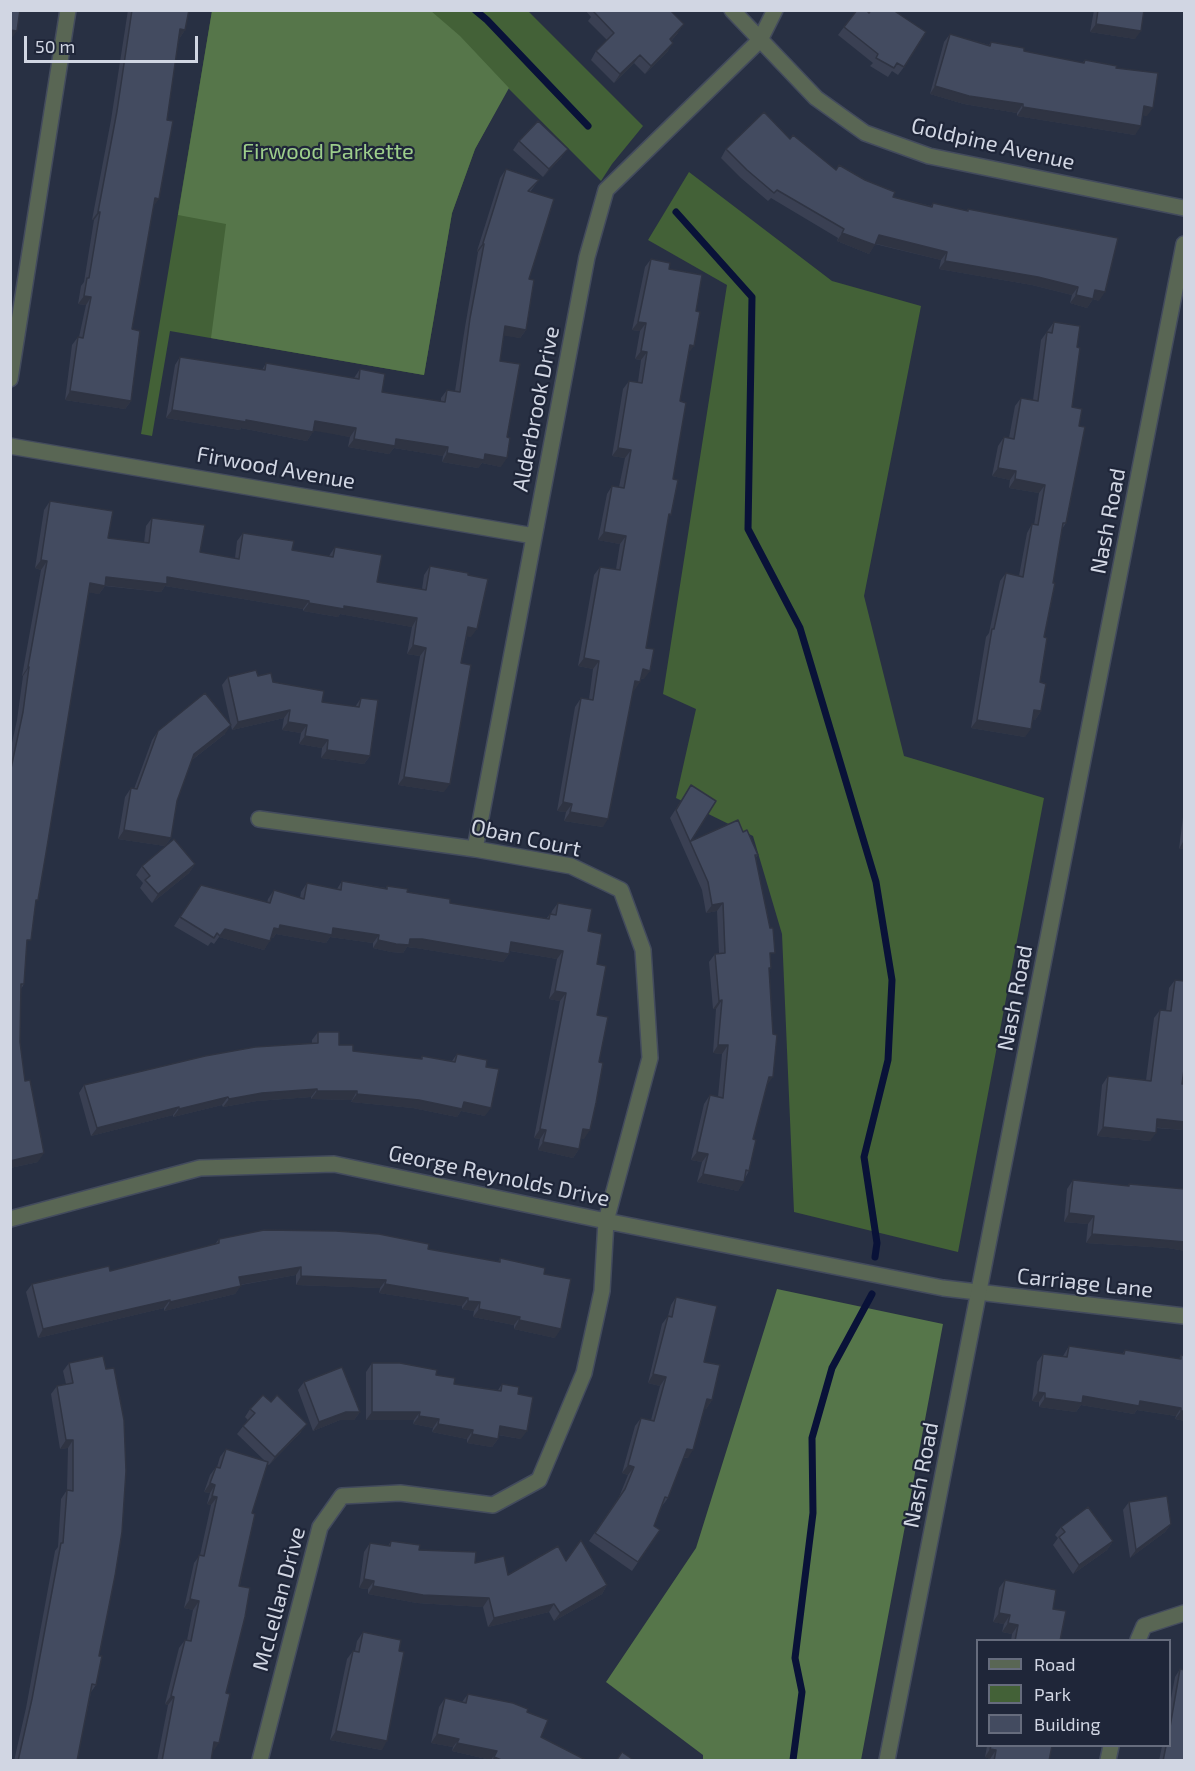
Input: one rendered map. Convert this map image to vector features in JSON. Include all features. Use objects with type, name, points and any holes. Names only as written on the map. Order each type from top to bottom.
[{"type":"street","points":[[10,379],[68,10]]},
{"type":"street","name":"Goldpine Avenue","points":[[732,10],[816,98],[865,133],[929,156],[1185,208]]},
{"type":"street","name":"Alderbrook Drive","points":[[475,849],[587,257],[606,190],[760,40],[775,10]]},
{"type":"street","name":"Nash Road","points":[[887,1761],[1185,244]]},
{"type":"street","name":"Firwood Avenue","points":[[10,446],[534,536]]},
{"type":"street","name":"Oban Court","points":[[259,819],[475,849],[571,866],[621,890],[643,950],[650,1058],[606,1221]]},
{"type":"street","name":"George Reynolds Drive","points":[[10,1219],[200,1168],[334,1164],[606,1221],[980,1294]]},
{"type":"street","name":"McLellan Drive","points":[[260,1761],[320,1527],[342,1496],[400,1493],[493,1505],[539,1480],[584,1373],[602,1291],[606,1221]]},
{"type":"street","name":"Carriage Lane","points":[[980,1294],[1185,1316]]},
{"type":"street","points":[[1139,1639],[1144,1626],[1185,1613]]},
{"type":"green space","name":"Firwood Parkette","points":[[212,11],[528,11],[643,126],[601,181],[508,88],[475,149],[452,213],[424,375],[170,331],[152,436],[141,434]]},
{"type":"green space","name":"Firwood Parkette","points":[[212,11],[431,11],[460,36],[509,88],[475,149],[452,213],[424,375],[211,338],[226,224],[178,215]]},
{"type":"green space","points":[[689,172],[832,281],[921,306],[864,596],[904,756],[1044,798],[958,1252],[794,1212],[782,934],[753,836],[676,798],[696,709],[663,694],[727,285],[648,240]]},
{"type":"green space","points":[[777,1289],[943,1324],[861,1760],[703,1760],[703,1755],[606,1682],[696,1548]]},
{"type":"building","points":[[10,10],[20,10],[17,31],[10,30]]},
{"type":"building","points":[[132,10],[189,10],[185,30],[180,29],[167,120],[173,121],[159,199],[155,198],[132,329],[140,331],[131,401],[70,391],[78,337],[83,338],[91,297],[84,296],[87,278],[89,278]]},
{"type":"building","points":[[596,10],[670,10],[684,24],[670,39],[673,43],[651,66],[640,55],[620,74],[596,51],[614,33],[594,12]]},
{"type":"building","points":[[857,10],[866,10],[869,13],[871,10],[893,10],[926,32],[904,67],[897,63],[894,68],[876,58],[878,54],[844,27]]},
{"type":"building","points":[[1098,10],[1144,10],[1141,31],[1096,24]]},
{"type":"building","points":[[950,34],[990,46],[991,42],[1084,63],[1085,60],[1117,66],[1116,68],[1158,73],[1153,108],[1144,106],[1141,126],[1023,107],[1023,104],[969,96],[935,86]]},
{"type":"building","points":[[764,112],[790,139],[793,135],[836,170],[839,165],[865,180],[895,192],[893,197],[932,207],[933,203],[1118,238],[1105,292],[1095,290],[1093,299],[1076,295],[1078,287],[1038,277],[945,261],[947,252],[879,235],[875,245],[842,233],[844,229],[777,190],[774,193],[726,149]]},
{"type":"building","points":[[538,121],[568,149],[549,169],[519,141]]},
{"type":"building","points":[[506,169],[539,180],[528,191],[554,199],[529,279],[534,280],[526,330],[505,326],[500,361],[520,364],[507,437],[510,438],[507,458],[485,454],[484,460],[447,453],[448,447],[396,439],[395,446],[354,439],[356,428],[315,421],[313,432],[172,410],[180,357],[265,370],[266,363],[359,379],[360,369],[385,374],[382,392],[445,402],[447,390],[460,392],[483,243]]},
{"type":"building","points":[[651,259],[670,263],[669,269],[702,275],[696,311],[700,312],[694,346],[690,345],[680,401],[686,403],[673,479],[678,480],[671,515],[669,514],[646,648],[654,649],[650,671],[643,669],[640,682],[635,681],[608,819],[570,812],[572,804],[563,802],[581,698],[593,700],[599,661],[584,658],[600,567],[620,570],[626,536],[604,532],[612,486],[624,488],[631,450],[618,448],[629,381],[642,383],[647,352],[641,351],[646,323],[638,322]]},
{"type":"building","points":[[1054,322],[1080,326],[1077,347],[1080,348],[1072,407],[1082,409],[1079,426],[1085,427],[1066,523],[1063,523],[1053,583],[1055,583],[1044,637],[1047,638],[1040,682],[1046,684],[1041,711],[1034,710],[1031,729],[977,720],[992,629],[994,629],[1006,573],[1023,577],[1032,524],[1038,525],[1045,485],[1015,479],[1016,471],[998,468],[1004,437],[1014,439],[1021,398],[1038,401],[1047,332],[1052,333]]},
{"type":"building","points":[[50,501],[113,511],[108,538],[149,543],[152,518],[205,525],[200,552],[239,559],[243,533],[294,541],[292,550],[333,557],[335,547],[382,555],[377,582],[426,590],[430,566],[488,579],[477,629],[468,627],[461,663],[471,665],[450,784],[404,777],[426,648],[413,645],[417,618],[344,606],[344,609],[167,577],[167,584],[106,577],[105,586],[90,583],[31,940],[27,940],[24,984],[21,984],[20,1042],[25,1081],[30,1080],[44,1153],[10,1161],[10,773],[23,712],[28,667],[47,561],[41,560]]},
{"type":"building","points":[[256,670],[258,676],[271,673],[273,682],[324,691],[322,702],[359,707],[361,698],[378,700],[370,756],[327,750],[328,740],[305,736],[307,725],[288,722],[290,710],[238,722],[228,677]]},
{"type":"building","points":[[205,693],[231,725],[194,754],[177,801],[171,838],[124,830],[131,788],[137,789],[158,731]]},
{"type":"building","points":[[691,785],[716,801],[691,841],[738,820],[743,832],[747,830],[758,855],[755,855],[770,928],[773,928],[775,953],[770,953],[771,968],[769,968],[773,1034],[777,1035],[773,1077],[769,1077],[753,1139],[756,1140],[749,1171],[746,1170],[744,1182],[703,1174],[708,1154],[697,1152],[710,1095],[723,1098],[728,1045],[718,1045],[722,1000],[719,1001],[715,954],[725,953],[723,903],[712,905],[708,882],[676,810]]},
{"type":"building","points":[[174,839],[195,864],[158,894],[145,880],[150,876],[142,866]]},
{"type":"building","points":[[342,881],[387,889],[387,886],[408,889],[407,892],[450,899],[450,903],[549,919],[550,914],[556,915],[558,903],[592,909],[588,931],[602,934],[597,964],[606,966],[597,1015],[608,1017],[599,1062],[603,1063],[596,1103],[590,1130],[583,1129],[579,1149],[543,1142],[546,1130],[540,1129],[566,993],[555,991],[563,951],[511,942],[509,954],[422,939],[410,939],[409,945],[396,944],[378,940],[379,935],[333,928],[332,935],[280,925],[279,929],[274,928],[270,941],[225,929],[220,936],[217,933],[214,938],[180,917],[201,885],[270,903],[274,890],[304,899],[307,883],[341,890]]},
{"type":"building","points":[[1175,980],[1185,981],[1185,1062],[1182,1084],[1185,1084],[1185,1122],[1157,1119],[1156,1133],[1103,1127],[1108,1076],[1151,1081],[1160,1010],[1171,1011]]},
{"type":"building","points":[[318,1032],[339,1032],[339,1045],[353,1045],[353,1051],[422,1059],[422,1056],[455,1062],[457,1054],[487,1060],[486,1067],[499,1069],[491,1108],[464,1102],[462,1109],[419,1100],[357,1094],[357,1091],[317,1091],[317,1089],[262,1093],[229,1099],[228,1097],[97,1128],[84,1085],[205,1056],[255,1047],[318,1043]]},
{"type":"building","points":[[1073,1180],[1185,1189],[1185,1242],[1092,1234],[1094,1216],[1069,1213]]},
{"type":"building","points":[[264,1230],[379,1234],[429,1244],[428,1249],[500,1262],[500,1258],[545,1268],[544,1274],[571,1279],[561,1329],[519,1320],[520,1317],[479,1309],[480,1302],[468,1301],[468,1298],[385,1284],[386,1280],[301,1276],[301,1267],[239,1277],[241,1286],[43,1329],[32,1284],[109,1266],[110,1271],[219,1243],[219,1239]]},
{"type":"building","points":[[676,1297],[717,1306],[704,1362],[720,1365],[712,1400],[707,1399],[693,1450],[687,1449],[668,1498],[665,1497],[654,1526],[660,1530],[638,1562],[595,1533],[625,1489],[634,1467],[628,1465],[641,1418],[654,1421],[666,1377],[653,1374],[668,1316],[672,1317]]},
{"type":"building","points":[[1069,1346],[1124,1354],[1125,1350],[1181,1359],[1181,1355],[1185,1356],[1185,1411],[1181,1411],[1181,1408],[1140,1401],[1139,1406],[1083,1396],[1082,1403],[1045,1398],[1045,1393],[1038,1392],[1043,1354],[1067,1357]]},
{"type":"building","points":[[103,1356],[106,1369],[114,1368],[124,1420],[126,1471],[122,1532],[99,1656],[102,1656],[96,1685],[92,1684],[77,1761],[18,1761],[61,1543],[63,1543],[67,1490],[73,1491],[73,1440],[66,1440],[57,1386],[73,1383],[69,1363]]},
{"type":"building","points":[[372,1363],[400,1363],[437,1370],[436,1375],[455,1378],[454,1384],[501,1391],[502,1384],[519,1387],[518,1394],[533,1397],[527,1431],[500,1426],[498,1439],[472,1434],[473,1430],[438,1424],[439,1419],[419,1416],[420,1412],[372,1412]]},
{"type":"building","points":[[342,1367],[360,1412],[346,1412],[319,1422],[304,1382]]},
{"type":"building","points":[[263,1395],[271,1402],[277,1395],[307,1424],[275,1457],[243,1426],[255,1413],[250,1409]]},
{"type":"building","points":[[226,1449],[268,1462],[252,1513],[255,1514],[239,1586],[250,1588],[226,1693],[230,1694],[219,1743],[214,1742],[211,1761],[162,1761],[174,1697],[171,1696],[185,1640],[191,1641],[199,1601],[190,1599],[199,1555],[204,1556],[217,1497],[212,1496],[215,1485],[210,1483],[216,1467],[220,1468]]},
{"type":"building","points":[[1167,1496],[1171,1524],[1136,1550],[1129,1502]]},
{"type":"building","points":[[1088,1507],[1113,1541],[1079,1565],[1059,1537],[1065,1532],[1061,1527]]},
{"type":"building","points":[[581,1540],[607,1585],[560,1613],[554,1604],[494,1618],[489,1598],[423,1595],[373,1586],[374,1581],[364,1579],[370,1543],[390,1546],[391,1541],[420,1545],[419,1550],[476,1552],[475,1563],[504,1556],[508,1575],[558,1546],[566,1561]]},
{"type":"building","points":[[1005,1580],[1056,1590],[1053,1609],[1066,1611],[1060,1639],[1015,1639],[1018,1625],[1008,1623],[1010,1615],[999,1613]]},
{"type":"building","points":[[363,1632],[401,1640],[399,1651],[404,1652],[387,1741],[336,1731],[353,1651],[359,1652]]},
{"type":"building","points":[[1180,1669],[1185,1670],[1185,1761],[1163,1761],[1166,1747],[1171,1747],[1171,1721]]},
{"type":"building","points":[[468,1694],[513,1703],[528,1709],[527,1712],[548,1720],[541,1737],[588,1761],[504,1761],[494,1757],[497,1751],[457,1743],[459,1739],[437,1734],[445,1698],[466,1703]]},
{"type":"building","points":[[991,1747],[1052,1747],[1049,1761],[994,1761],[996,1750],[990,1749]]},
{"type":"building","points":[[622,1752],[635,1761],[616,1761]]},
{"type":"waterway","points":[[475,10],[588,126]]},
{"type":"waterway","points":[[676,212],[752,297],[748,529],[800,628],[876,882],[892,980],[888,1060],[864,1157],[877,1243],[875,1257]]},
{"type":"waterway","points":[[793,1760],[802,1692],[795,1658],[813,1513],[812,1438],[832,1368],[872,1294]]}]
